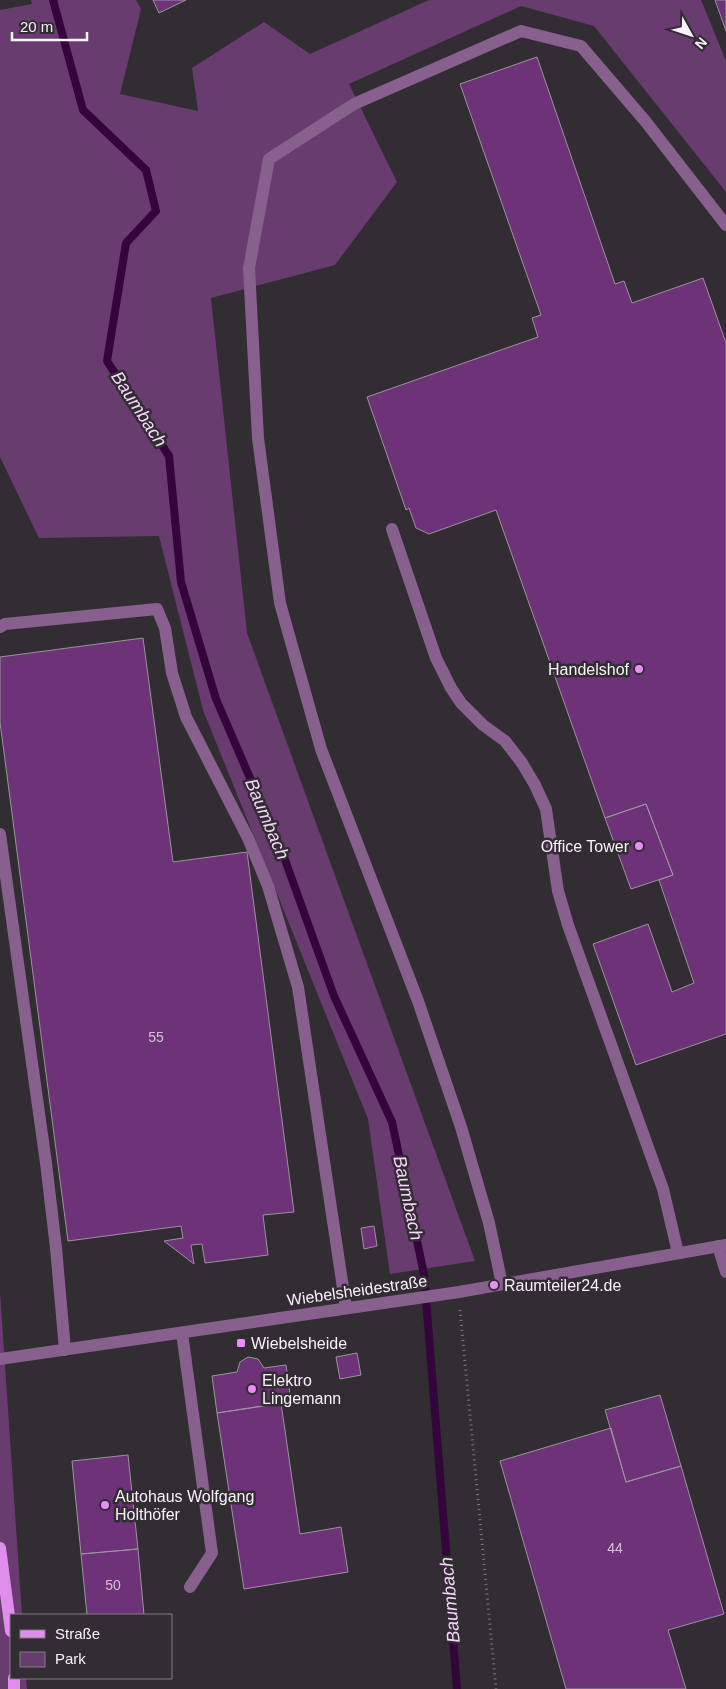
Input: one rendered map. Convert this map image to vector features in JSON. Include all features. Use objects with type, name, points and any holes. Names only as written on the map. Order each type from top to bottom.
[{"type":"main road","points":[[0,1548],[10,1623]]},
{"type":"street","points":[[502,1284],[490,1223],[461,1127],[418,1001],[321,749],[280,603],[258,438],[249,268],[269,160],[354,104],[520,31],[581,46],[646,122],[726,225]]},
{"type":"street","points":[[392,529],[436,658],[452,688],[461,703],[483,725],[505,741],[536,785],[546,809],[558,891],[565,916],[663,1189],[678,1253]]},
{"type":"street","points":[[0,627],[5,624],[22,622],[157,609],[165,628],[172,673],[186,717],[252,846],[268,886],[298,987],[346,1308]]},
{"type":"street","points":[[0,834],[46,1163],[65,1350]]},
{"type":"street","name":"Wiebelsheidestraße","points":[[0,1359],[459,1292],[722,1245],[726,1272]]},
{"type":"street","points":[[182,1332],[212,1553],[190,1587]]},
{"type":"path","points":[[459,1292],[496,1689]]},
{"type":"green space","points":[[31,0],[136,0],[141,9],[120,94],[198,111],[192,68],[264,22],[310,54],[429,0],[701,0],[726,61],[726,192],[594,26],[521,6],[349,84],[397,182],[335,265],[211,298],[247,633],[475,1261],[390,1274],[368,1119],[203,710],[159,536],[39,538],[0,457],[0,10],[32,4]]},
{"type":"green space","points":[[0,1292],[22,1614],[10,1614],[10,1679],[26,1679],[27,1689],[0,1689]]},
{"type":"building","points":[[153,0],[186,0],[159,13]]},
{"type":"building","points":[[715,0],[726,0],[726,31]]},
{"type":"building","name":"Handelshof","points":[[537,57],[615,284],[624,281],[632,303],[703,278],[726,343],[726,1034],[636,1065],[593,944],[648,924],[672,992],[694,983],[659,880],[673,875],[646,804],[605,818],[496,510],[429,534],[416,528],[409,508],[406,510],[367,397],[538,337],[532,318],[541,315],[460,84]]},
{"type":"building","points":[[143,638],[173,862],[247,852],[294,1212],[263,1215],[268,1255],[205,1263],[202,1244],[191,1245],[194,1264],[164,1241],[183,1238],[181,1226],[68,1241],[0,722],[0,657]]},
{"type":"building","name":"Office Tower","points":[[646,804],[673,875],[631,889],[605,818]]},
{"type":"building","points":[[374,1226],[377,1246],[364,1249],[361,1228]]},
{"type":"building","points":[[357,1353],[361,1375],[340,1379],[336,1357]]},
{"type":"building","name":"Elektro Lingemann","points":[[248,1357],[258,1359],[264,1368],[286,1365],[291,1402],[217,1413],[212,1376],[237,1372],[240,1362]]},
{"type":"building","points":[[660,1395],[681,1466],[626,1482],[605,1410]]},
{"type":"building","points":[[281,1403],[300,1534],[341,1527],[348,1572],[244,1589],[217,1413]]},
{"type":"building","points":[[611,1428],[626,1482],[681,1466],[724,1614],[668,1630],[686,1689],[566,1689],[500,1461]]},
{"type":"building","name":"Autohaus Wolfgang Holthöfer","points":[[128,1455],[138,1549],[81,1554],[72,1461]]},
{"type":"building","points":[[138,1549],[144,1614],[87,1614],[81,1554]]},
{"type":"waterway","name":"Baumbach","points":[[53,0],[83,110],[146,170],[156,211],[126,243],[107,361],[169,456],[181,582],[216,699],[284,857],[334,996],[392,1122],[424,1274],[457,1689]]},
{"type":"place","name":"Handelshof","points":[[639,669]]},
{"type":"place","name":"Office Tower","points":[[639,846]]},
{"type":"place","name":"Raumteiler24.de","points":[[494,1285]]},
{"type":"place","name":"Wiebelsheide","points":[[241,1343]]},
{"type":"place","name":"Elektro Lingemann","points":[[252,1389]]},
{"type":"place","name":"Autohaus Wolfgang Holthöfer","points":[[105,1505]]}]
